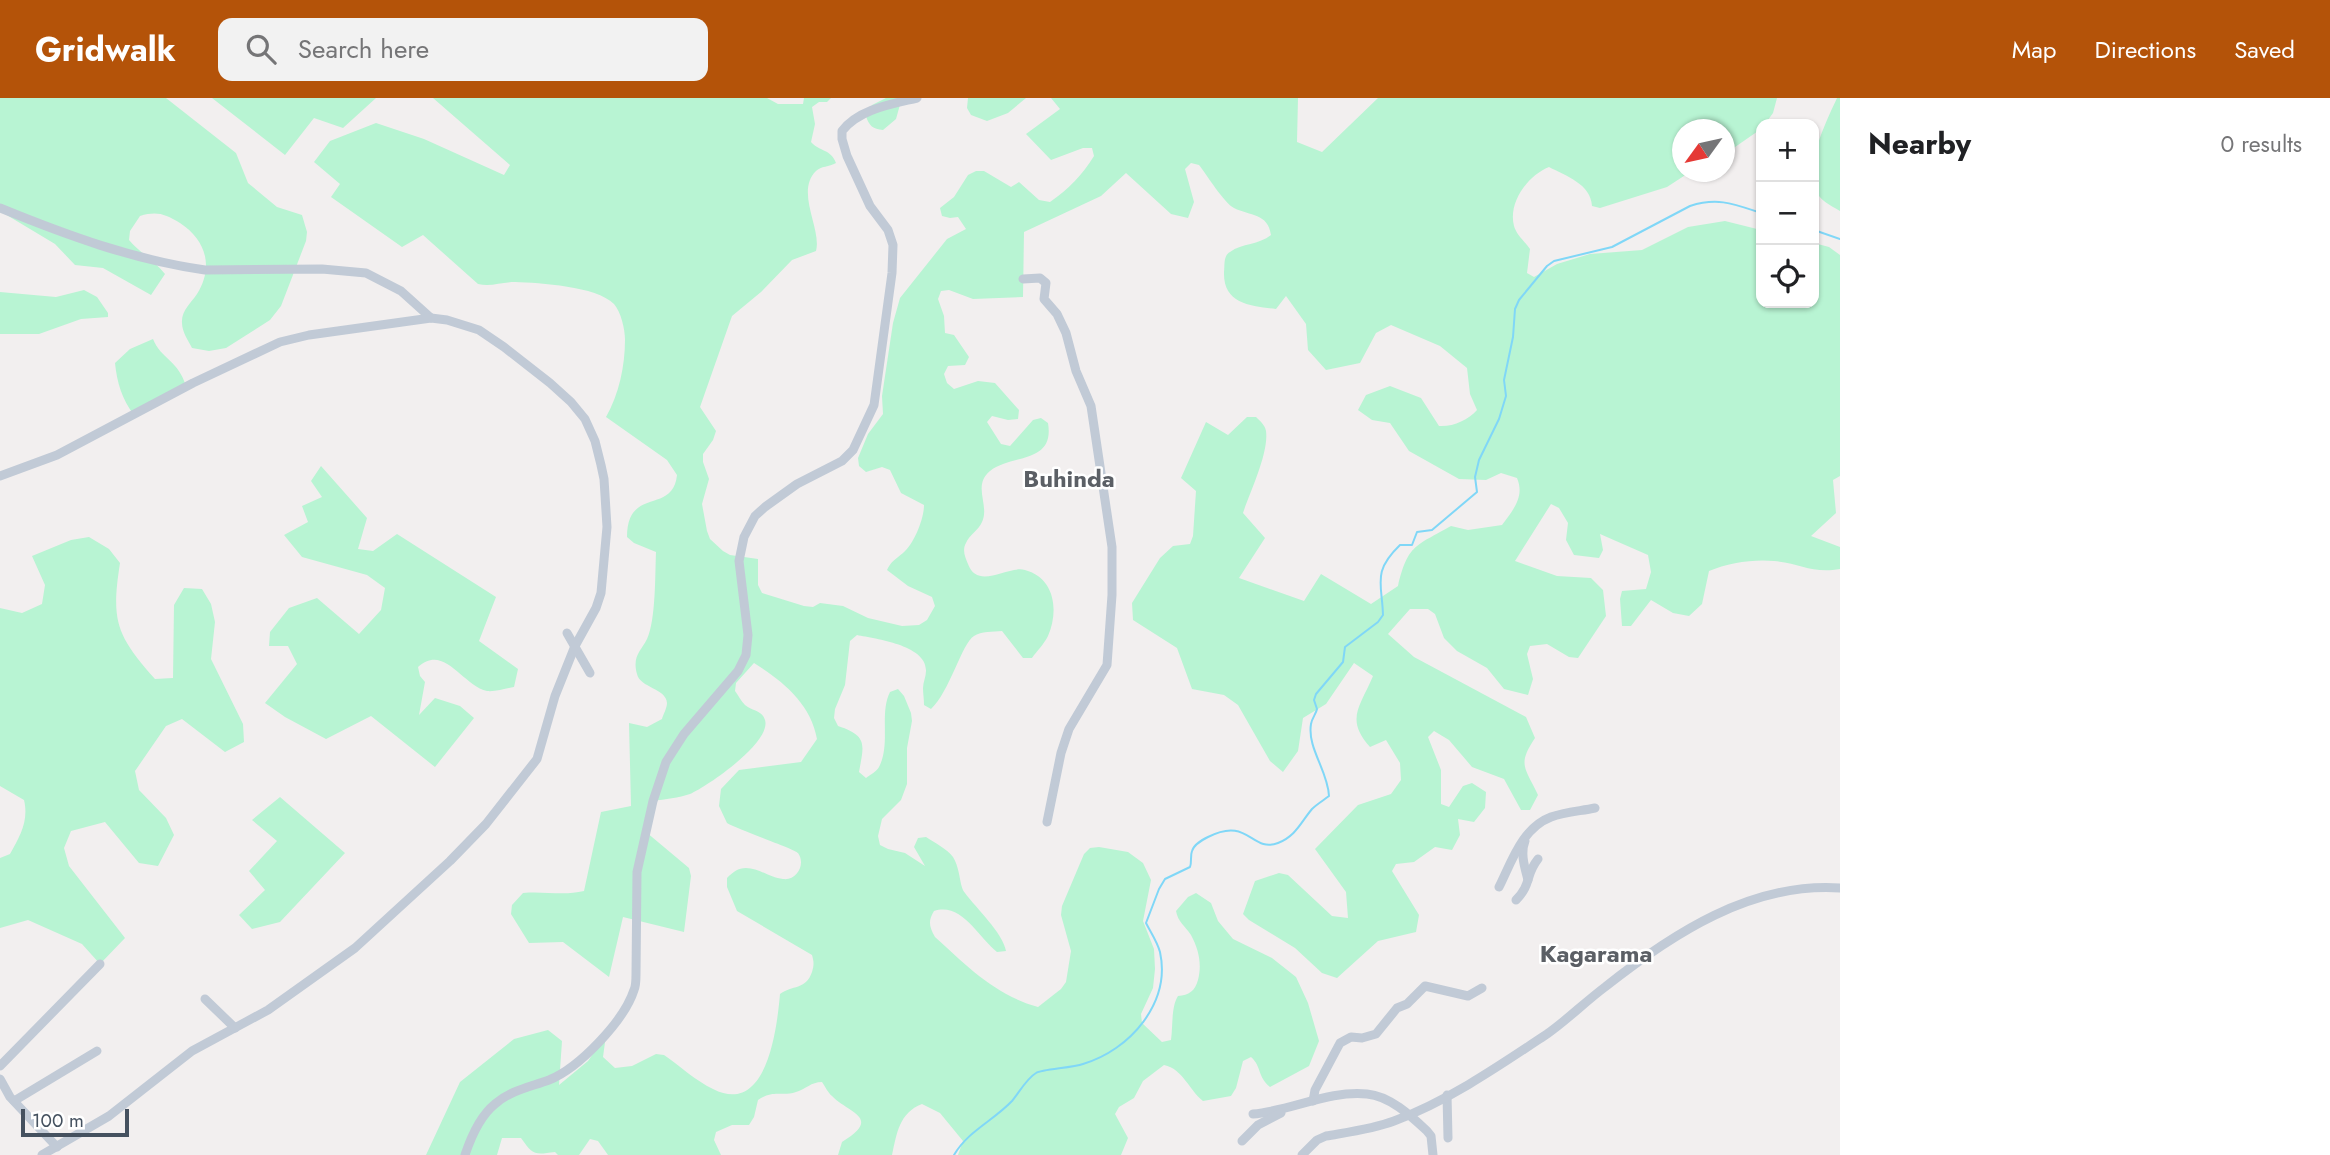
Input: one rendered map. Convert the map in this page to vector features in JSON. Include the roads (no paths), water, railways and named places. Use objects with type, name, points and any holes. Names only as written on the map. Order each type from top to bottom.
[{"type":"street","points":[[465,1155],[482,1119],[494,1104],[513,1092],[551,1079],[587,1056],[606,1035],[634,991],[637,872],[653,801],[666,762],[684,734],[738,671],[746,655],[748,635],[739,561],[744,537],[755,516],[765,507],[797,484],[835,466],[848,456],[874,405],[892,273],[893,245],[888,230],[870,206],[847,156],[842,131],[854,120],[882,106],[917,98]]},
{"type":"street","points":[[0,208],[94,244],[186,267],[205,270],[322,269],[366,273],[401,291],[431,318]]},
{"type":"street","points":[[1023,279],[1040,278],[1046,283],[1044,299],[1057,314],[1066,333],[1076,371],[1091,406],[1112,547],[1107,665],[1069,729],[1061,753],[1047,822]]},
{"type":"street","points":[[0,476],[57,455],[193,383],[280,342],[309,335],[431,318],[478,330],[504,347],[571,402],[585,419],[595,441],[604,479],[607,527],[601,593],[596,608],[575,646],[555,696],[537,759],[486,824],[450,861],[355,948],[268,1010],[192,1051],[109,1116],[42,1155]]},
{"type":"street","points":[[568,633],[590,673]]},
{"type":"street","points":[[1499,887],[1527,833],[1553,816],[1595,807]]},
{"type":"street","points":[[1527,833],[1522,846],[1528,880]]},
{"type":"street","points":[[1516,900],[1527,890],[1528,880],[1538,859]]},
{"type":"street","points":[[1302,1155],[1326,1136],[1380,1126],[1409,1115],[1483,1076],[1548,1033],[1630,968],[1698,923],[1755,898],[1783,890],[1803,887],[1840,888]]},
{"type":"street","points":[[0,1066],[100,964]]},
{"type":"street","points":[[1313,1101],[1315,1090],[1340,1043],[1350,1037],[1362,1038],[1376,1034],[1397,1008],[1407,1004],[1425,986],[1468,996],[1482,988]]},
{"type":"street","points":[[205,999],[235,1028]]},
{"type":"street","points":[[14,1101],[97,1051]]},
{"type":"street","points":[[0,1079],[14,1101],[57,1147]]},
{"type":"street","points":[[1242,1141],[1258,1125],[1289,1109],[1324,1097],[1367,1094],[1385,1100],[1409,1115],[1430,1136],[1433,1155]]},
{"type":"street","points":[[1447,1095],[1448,1138]]},
{"type":"street","points":[[1253,1114],[1289,1109]]},
{"type":"waterway","points":[[954,1155],[966,1139],[1005,1108],[1036,1073],[1078,1065],[1100,1057],[1131,1036],[1143,1022],[1153,1006],[1162,971],[1159,948],[1146,923],[1165,879],[1190,867],[1191,853],[1196,844],[1208,837],[1232,830],[1261,843],[1278,843],[1294,833],[1312,809],[1329,796],[1312,742],[1312,722],[1317,709],[1314,700],[1316,694],[1343,662],[1345,647],[1378,622],[1383,615],[1381,578],[1391,554],[1400,545],[1412,545],[1417,532],[1432,530],[1477,492],[1475,477],[1479,460],[1499,419],[1506,396],[1504,380],[1513,337],[1515,309],[1519,300],[1547,266],[1554,261],[1612,247],[1700,203],[1726,203],[1756,211]]},
{"type":"waterway","points":[[1819,232],[1840,239]]},
{"type":"district","name":"Buhinda","points":[[1069,479]]},
{"type":"district","name":"Kagarama","points":[[1596,954]]}]
